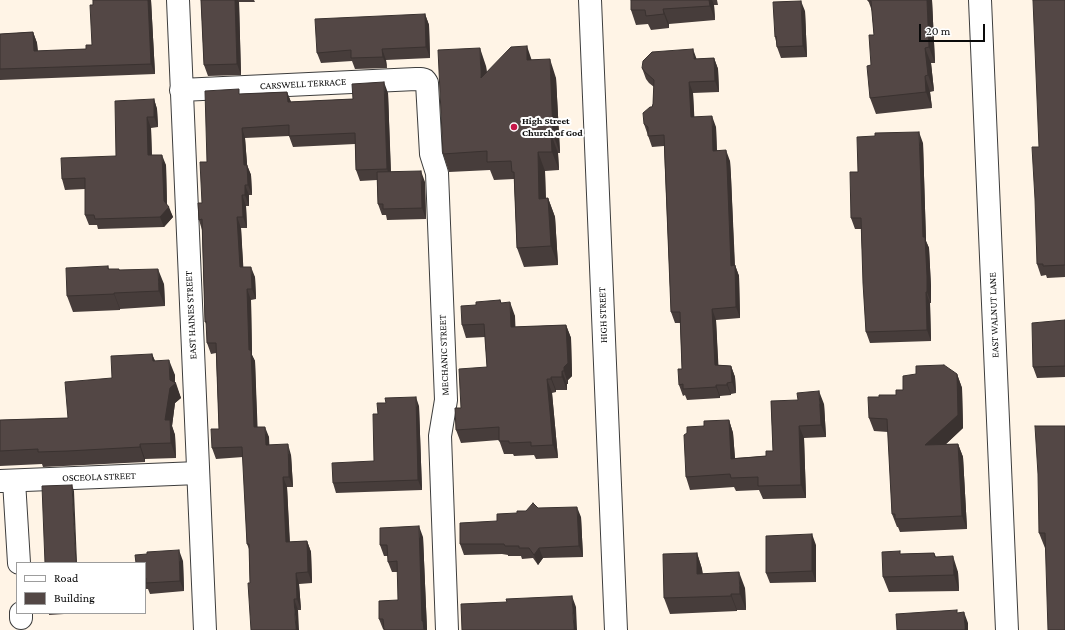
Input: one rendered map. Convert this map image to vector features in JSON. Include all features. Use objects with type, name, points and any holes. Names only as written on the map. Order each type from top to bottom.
[{"type":"street","name":"EAST HAINES STREET","points":[[178,0],[205,630]]},
{"type":"street","name":"HIGH STREET","points":[[590,0],[616,630]]},
{"type":"street","name":"EAST WALNUT LANE","points":[[980,0],[1008,630]]},
{"type":"street","name":"CARSWELL TERRACE","points":[[181,90],[421,78],[425,80]]},
{"type":"street","name":"MECHANIC STREET","points":[[425,80],[428,86],[431,154],[437,173],[446,400],[440,436],[447,630]]},
{"type":"street","name":"OSCEOLA STREET","points":[[7,481],[198,472]]},
{"type":"street","points":[[7,481],[19,562]]},
{"type":"building","points":[[93,0],[148,0],[151,64],[0,69],[0,34],[33,32],[34,51],[86,49],[86,45],[92,45],[90,5],[93,5]]},
{"type":"building","points":[[201,0],[235,0],[237,64],[204,65]]},
{"type":"building","points":[[631,0],[709,0],[710,6],[663,9],[664,14],[646,16],[645,10],[631,10]]},
{"type":"building","points":[[868,0],[927,0],[929,47],[925,48],[928,75],[925,76],[926,92],[870,98],[867,66],[871,65],[869,35],[874,35],[871,1]]},
{"type":"building","points":[[1033,0],[1065,0],[1065,265],[1043,266],[1043,264],[1037,264],[1032,147],[1039,147]]},
{"type":"building","points":[[801,1],[803,46],[777,47],[773,2]]},
{"type":"building","points":[[425,14],[426,47],[382,49],[383,57],[351,58],[351,50],[317,53],[315,19]]},
{"type":"building","points":[[527,46],[527,60],[550,59],[553,134],[551,134],[552,152],[538,152],[539,199],[548,198],[551,246],[517,248],[514,172],[512,172],[511,161],[487,162],[487,151],[443,154],[438,50],[480,48],[481,78],[511,47]]},
{"type":"building","points":[[693,49],[694,59],[714,58],[715,81],[689,82],[691,117],[712,116],[713,151],[726,150],[731,266],[735,265],[736,307],[712,309],[715,365],[731,366],[732,382],[727,383],[727,385],[716,385],[716,387],[683,389],[683,384],[679,385],[678,369],[682,369],[680,312],[671,312],[664,135],[648,136],[648,127],[644,124],[643,113],[652,107],[653,104],[654,80],[642,68],[643,61],[652,52]]},
{"type":"building","points":[[384,82],[387,169],[356,170],[355,133],[289,136],[289,125],[242,128],[244,165],[247,165],[248,185],[245,185],[245,195],[242,195],[243,217],[237,217],[240,267],[251,267],[252,289],[247,289],[254,427],[265,427],[266,445],[288,444],[289,477],[283,477],[286,542],[307,541],[308,572],[296,573],[297,599],[294,599],[296,630],[251,630],[248,583],[250,583],[249,544],[247,544],[242,447],[212,448],[211,429],[219,429],[216,343],[207,343],[202,219],[199,220],[198,203],[202,203],[200,162],[207,162],[205,91],[239,89],[239,94],[287,92],[288,102],[353,99],[352,84]]},
{"type":"building","points":[[154,99],[154,117],[147,117],[148,155],[162,155],[164,201],[169,207],[160,217],[95,219],[94,215],[85,215],[85,178],[62,179],[61,158],[116,156],[115,101]]},
{"type":"building","points":[[919,132],[923,237],[925,237],[927,276],[927,330],[866,332],[861,218],[851,218],[850,172],[858,172],[857,137],[875,136],[875,133]]},
{"type":"building","points":[[421,171],[422,208],[383,209],[383,204],[378,204],[377,172]]},
{"type":"building","points":[[108,266],[108,269],[119,270],[158,269],[159,291],[67,296],[66,268]]},
{"type":"building","points":[[500,300],[501,303],[510,302],[511,327],[566,325],[568,363],[564,367],[564,371],[562,371],[562,377],[551,377],[551,379],[547,379],[553,445],[531,446],[531,442],[509,443],[509,441],[499,441],[499,427],[456,430],[455,408],[461,408],[459,369],[487,367],[484,324],[462,325],[461,306],[476,305],[476,302]]},
{"type":"building","points":[[1065,320],[1065,366],[1033,367],[1032,323]]},
{"type":"building","points":[[152,354],[153,361],[169,360],[170,380],[176,383],[170,388],[165,420],[170,420],[171,443],[140,444],[140,447],[68,451],[38,452],[38,449],[0,451],[0,420],[68,418],[65,382],[112,378],[111,356]]},
{"type":"building","points":[[944,365],[957,374],[958,415],[925,445],[958,444],[962,516],[895,519],[895,514],[892,514],[887,419],[869,418],[868,397],[879,397],[879,395],[896,395],[896,390],[903,390],[903,376],[916,374],[916,366]]},
{"type":"building","points":[[819,391],[821,425],[799,426],[801,485],[758,486],[758,477],[731,478],[730,474],[686,477],[684,435],[687,433],[687,427],[704,426],[704,421],[729,420],[731,459],[766,456],[766,451],[773,451],[771,401],[798,400],[797,393]]},
{"type":"building","points":[[416,397],[418,480],[333,483],[332,463],[374,461],[373,414],[378,414],[377,403],[386,403],[385,398]]},
{"type":"building","points":[[1035,426],[1065,426],[1065,630],[1048,630],[1045,533],[1039,533],[1038,474]]},
{"type":"building","points":[[72,485],[76,562],[45,562],[42,486]]},
{"type":"building","points":[[533,503],[538,508],[577,507],[579,546],[539,548],[534,555],[529,548],[519,548],[519,546],[505,546],[504,544],[460,544],[460,523],[497,521],[497,514],[526,511]]},
{"type":"building","points":[[419,526],[422,621],[424,630],[384,630],[383,619],[379,619],[379,601],[398,600],[397,561],[388,562],[387,545],[380,545],[380,528]]},
{"type":"building","points":[[812,534],[812,571],[766,573],[766,536]]},
{"type":"building","points":[[179,550],[180,581],[146,583],[146,562],[136,562],[135,555],[147,554],[147,552]]},
{"type":"building","points":[[900,551],[900,554],[934,553],[935,557],[953,556],[954,575],[883,577],[882,552]]},
{"type":"building","points":[[697,553],[697,574],[739,572],[740,594],[731,594],[731,596],[664,598],[663,554]]},
{"type":"building","points":[[572,596],[574,630],[462,630],[461,604],[507,602],[506,599]]},
{"type":"building","points":[[957,610],[957,613],[964,612],[965,630],[897,630],[896,614]]},
{"type":"place","name":"High Street Church of God","points":[[514,127]]}]
